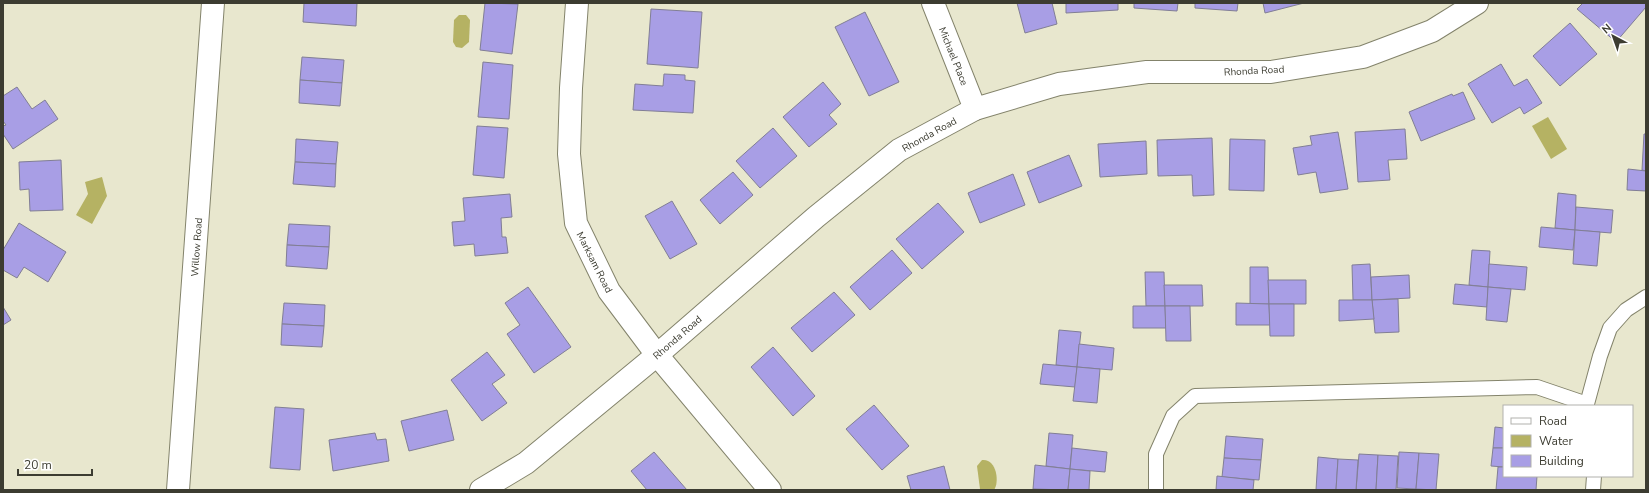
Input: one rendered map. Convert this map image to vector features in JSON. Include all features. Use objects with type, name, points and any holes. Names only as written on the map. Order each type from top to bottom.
[{"type":"street","name":"Willow Road","points":[[178,490],[213,3]]},
{"type":"street","name":"Marksam Road","points":[[577,3],[568,154],[576,223],[609,291],[657,355],[770,490]]},
{"type":"street","name":"Michael Place","points":[[933,3],[975,109]]},
{"type":"street","name":"Rhonda Road","points":[[481,490],[526,463],[657,355],[816,217],[899,150],[975,109],[1059,84],[1147,72],[1271,72],[1363,56],[1432,31],[1477,3]]},
{"type":"lane","points":[[1156,490],[1156,454],[1172,416],[1195,396],[1537,387],[1587,405],[1600,356],[1610,328],[1626,310],[1646,297]]},
{"type":"lane","points":[[1592,490],[1594,477]]},
{"type":"water","points":[[459,15],[466,15],[470,20],[469,42],[462,48],[456,47],[453,42],[454,20]]},
{"type":"water","points":[[1548,117],[1567,149],[1551,159],[1532,126]]},
{"type":"water","points":[[102,177],[107,196],[92,224],[76,215],[88,194],[85,182]]},
{"type":"water","points":[[982,460],[987,460],[991,463],[996,471],[997,481],[994,490],[980,489],[977,466]]},
{"type":"building","points":[[304,3],[357,3],[356,26],[303,22]]},
{"type":"building","points":[[485,3],[518,4],[512,54],[480,50]]},
{"type":"building","points":[[1017,3],[1052,3],[1057,24],[1025,33]]},
{"type":"building","points":[[1066,3],[1118,3],[1118,10],[1066,13]]},
{"type":"building","points":[[1134,3],[1178,3],[1177,11],[1134,8]]},
{"type":"building","points":[[1195,3],[1238,3],[1237,11],[1195,8]]},
{"type":"building","points":[[1263,3],[1304,3],[1265,13]]},
{"type":"building","points":[[1583,3],[1646,3],[1646,7],[1616,42],[1577,9]]},
{"type":"building","points":[[651,9],[702,12],[698,68],[647,64]]},
{"type":"building","points":[[865,12],[899,82],[869,96],[835,27]]},
{"type":"building","points":[[1570,23],[1597,54],[1560,86],[1533,56]]},
{"type":"building","points":[[302,57],[344,60],[342,83],[300,80]]},
{"type":"building","points":[[483,62],[513,65],[509,119],[478,117]]},
{"type":"building","points":[[1501,64],[1514,86],[1527,79],[1542,103],[1524,114],[1520,107],[1492,123],[1468,84]]},
{"type":"building","points":[[664,74],[685,75],[685,80],[695,81],[693,113],[633,110],[635,84],[663,86]]},
{"type":"building","points":[[300,80],[342,83],[340,106],[299,103]]},
{"type":"building","points":[[823,82],[841,104],[829,115],[837,124],[809,147],[783,117]]},
{"type":"building","points":[[17,87],[32,109],[45,100],[58,119],[13,149],[3,134],[3,126],[6,125],[3,121],[3,96]]},
{"type":"building","points":[[1463,92],[1475,119],[1421,141],[1409,112],[1452,94],[1453,96]]},
{"type":"building","points":[[477,126],[508,128],[504,178],[473,175]]},
{"type":"building","points":[[773,128],[797,156],[760,188],[736,161]]},
{"type":"building","points":[[1405,129],[1407,159],[1388,160],[1390,180],[1358,182],[1355,132]]},
{"type":"building","points":[[1338,132],[1348,189],[1320,193],[1316,172],[1298,175],[1293,148],[1312,145],[1310,136]]},
{"type":"building","points":[[1644,134],[1646,134],[1646,171],[1642,170]]},
{"type":"building","points":[[1212,138],[1214,195],[1193,196],[1192,175],[1158,176],[1157,140]]},
{"type":"building","points":[[296,139],[338,142],[336,164],[295,162]]},
{"type":"building","points":[[1230,139],[1265,140],[1264,191],[1229,190]]},
{"type":"building","points":[[1146,141],[1147,174],[1100,177],[1098,144]]},
{"type":"building","points":[[1069,155],[1082,186],[1039,203],[1027,172]]},
{"type":"building","points":[[61,160],[63,210],[30,211],[29,189],[20,190],[19,162]]},
{"type":"building","points":[[295,162],[336,164],[335,187],[293,184]]},
{"type":"building","points":[[1628,169],[1646,171],[1646,191],[1627,190]]},
{"type":"building","points":[[733,172],[753,195],[720,224],[700,200]]},
{"type":"building","points":[[1013,174],[1025,205],[980,223],[968,193]]},
{"type":"building","points":[[1558,193],[1576,195],[1575,230],[1555,228]]},
{"type":"building","points":[[510,194],[512,217],[501,218],[502,237],[506,237],[508,253],[475,256],[474,244],[454,246],[452,222],[465,221],[463,198]]},
{"type":"building","points":[[672,201],[697,244],[670,259],[645,216]]},
{"type":"building","points":[[938,203],[964,232],[922,269],[896,239]]},
{"type":"building","points":[[1576,207],[1613,210],[1611,233],[1575,230]]},
{"type":"building","points":[[19,223],[66,252],[48,282],[24,267],[17,278],[3,270],[3,250]]},
{"type":"building","points":[[289,224],[330,226],[329,247],[287,245]]},
{"type":"building","points":[[1541,227],[1575,230],[1573,250],[1539,247]]},
{"type":"building","points":[[1575,230],[1600,232],[1597,266],[1573,264]]},
{"type":"building","points":[[287,245],[329,247],[327,269],[286,266]]},
{"type":"building","points":[[892,250],[912,273],[870,310],[850,287]]},
{"type":"building","points":[[1472,250],[1490,251],[1488,287],[1469,285]]},
{"type":"building","points":[[1370,264],[1372,300],[1353,300],[1352,265]]},
{"type":"building","points":[[1489,264],[1527,267],[1525,290],[1488,287]]},
{"type":"building","points":[[1250,267],[1268,267],[1269,304],[1250,304]]},
{"type":"building","points":[[1145,272],[1164,272],[1165,306],[1146,306]]},
{"type":"building","points":[[1409,275],[1410,298],[1372,300],[1371,277]]},
{"type":"building","points":[[1268,280],[1306,280],[1306,304],[1269,304]]},
{"type":"building","points":[[1455,284],[1488,287],[1487,307],[1453,304]]},
{"type":"building","points":[[1164,285],[1202,285],[1203,306],[1165,306]]},
{"type":"building","points":[[528,287],[571,347],[534,373],[507,334],[520,325],[505,303]]},
{"type":"building","points":[[1488,287],[1511,289],[1507,322],[1486,320]]},
{"type":"building","points":[[834,292],[855,315],[812,352],[791,328]]},
{"type":"building","points":[[1398,299],[1399,332],[1375,333],[1372,300]]},
{"type":"building","points":[[1339,300],[1372,300],[1374,319],[1339,321]]},
{"type":"building","points":[[284,303],[325,305],[324,326],[282,324]]},
{"type":"building","points":[[1236,303],[1269,304],[1270,325],[1236,325]]},
{"type":"building","points":[[1269,304],[1294,304],[1294,336],[1270,336]]},
{"type":"building","points":[[1133,306],[1165,306],[1166,328],[1133,328]]},
{"type":"building","points":[[1165,306],[1190,306],[1191,341],[1166,341]]},
{"type":"building","points":[[3,307],[11,320],[3,325]]},
{"type":"building","points":[[282,324],[324,326],[322,347],[281,345]]},
{"type":"building","points":[[1059,330],[1081,332],[1077,367],[1056,365]]},
{"type":"building","points":[[1079,344],[1114,348],[1112,370],[1077,367]]},
{"type":"building","points":[[773,347],[815,396],[793,416],[751,367]]},
{"type":"building","points":[[487,352],[505,375],[492,384],[507,403],[482,421],[451,380]]},
{"type":"building","points":[[1043,364],[1077,367],[1075,387],[1040,384]]},
{"type":"building","points":[[1077,367],[1100,369],[1097,403],[1073,401]]},
{"type":"building","points":[[874,405],[909,446],[882,470],[846,429]]},
{"type":"building","points":[[275,407],[304,409],[300,470],[270,468]]},
{"type":"building","points":[[447,410],[454,440],[409,451],[401,421]]},
{"type":"building","points":[[1495,427],[1503,428],[1503,448],[1493,448]]},
{"type":"building","points":[[375,433],[377,440],[386,439],[389,461],[333,471],[329,440]]},
{"type":"building","points":[[1049,433],[1073,435],[1070,469],[1046,466]]},
{"type":"building","points":[[1226,436],[1263,439],[1261,460],[1224,458]]},
{"type":"building","points":[[1072,448],[1107,452],[1105,472],[1070,469]]},
{"type":"building","points":[[1493,448],[1503,448],[1503,467],[1491,466]]},
{"type":"building","points":[[654,452],[687,490],[647,490],[631,471]]},
{"type":"building","points":[[1399,452],[1419,453],[1416,489],[1397,488]]},
{"type":"building","points":[[1419,453],[1439,454],[1436,490],[1416,489]]},
{"type":"building","points":[[1359,454],[1378,455],[1376,490],[1356,490]]},
{"type":"building","points":[[1378,455],[1398,456],[1396,490],[1376,490]]},
{"type":"building","points":[[1318,457],[1338,459],[1336,490],[1316,490]]},
{"type":"building","points":[[1224,458],[1261,460],[1259,480],[1222,477]]},
{"type":"building","points":[[1338,459],[1358,460],[1356,490],[1336,490]]},
{"type":"building","points":[[1035,465],[1070,469],[1068,490],[1033,489]]},
{"type":"building","points":[[944,466],[950,490],[911,490],[907,476]]},
{"type":"building","points":[[1498,467],[1503,467],[1503,477],[1537,477],[1536,490],[1496,490]]},
{"type":"building","points":[[1070,469],[1090,471],[1089,490],[1068,490]]},
{"type":"building","points":[[1217,476],[1254,480],[1253,490],[1216,490]]}]
